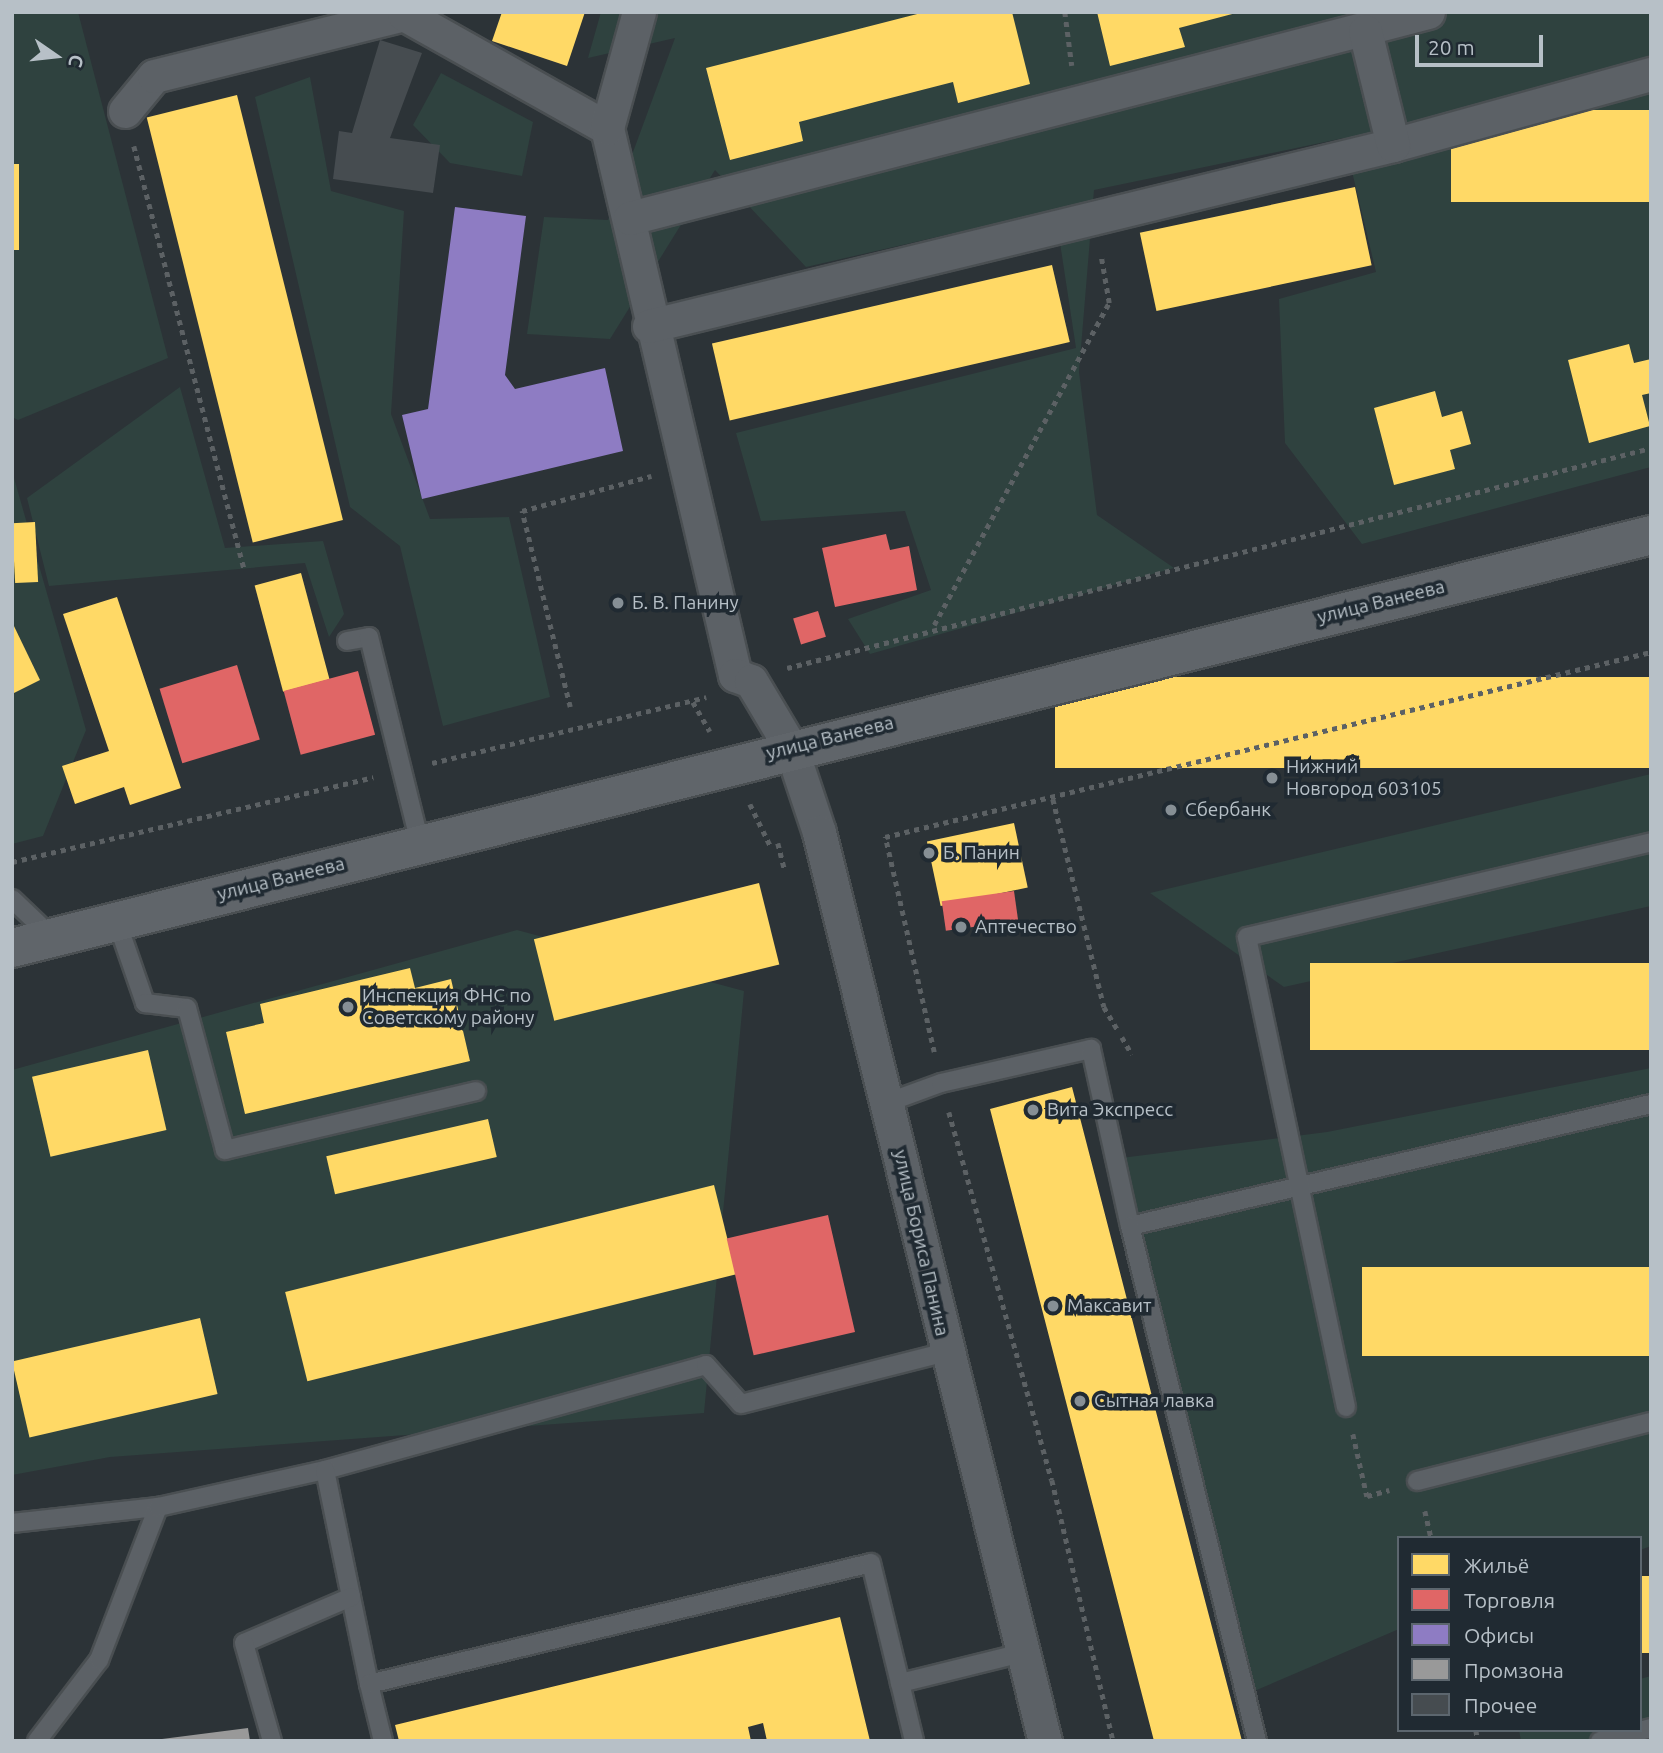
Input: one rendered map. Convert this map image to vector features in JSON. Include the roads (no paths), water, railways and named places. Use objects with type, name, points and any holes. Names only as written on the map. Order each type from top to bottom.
[{"type":"main road","name":"улица Ванеева","points":[[12,948],[791,748],[1651,535]]},
{"type":"street","points":[[639,12],[607,128],[630,218],[649,326],[1094,221],[1394,145],[1651,74]]},
{"type":"street","points":[[630,218],[1076,102],[1365,31],[1428,12]]},
{"type":"street","points":[[125,111],[154,76],[403,13],[607,128]]},
{"type":"street","points":[[1365,31],[1394,145]]},
{"type":"street","name":"улица Бориса Панина","points":[[649,326],[735,675],[751,681],[791,748],[889,1102],[946,1352],[1045,1741]]},
{"type":"lane","points":[[346,640],[369,638],[420,844]]},
{"type":"lane","points":[[1346,1407],[1247,937],[1651,842]]},
{"type":"lane","points":[[12,899],[53,938]]},
{"type":"lane","points":[[117,922],[145,1003],[187,1008],[225,1150],[476,1091]]},
{"type":"lane","points":[[889,1102],[941,1083],[1091,1049],[1130,1226],[1257,1741]]},
{"type":"lane","points":[[1130,1226],[1651,1104]]},
{"type":"lane","points":[[12,1523],[158,1507],[325,1470],[706,1365],[741,1404],[946,1352]]},
{"type":"lane","points":[[1417,1481],[1651,1422]]},
{"type":"lane","points":[[325,1470],[383,1741]]},
{"type":"lane","points":[[37,1741],[99,1660],[158,1507]]},
{"type":"lane","points":[[369,1684],[871,1563],[914,1741]]},
{"type":"lane","points":[[272,1741],[244,1643],[351,1597]]},
{"type":"lane","points":[[900,1683],[1023,1653]]},
{"type":"lane","points":[[1600,1741],[1635,1732]]},
{"type":"place","name":"Б. В. Панину","points":[[618,603]]},
{"type":"place","name":"Нижний Новгород 603105","points":[[1272,778]]},
{"type":"place","name":"Сбербанк","points":[[1171,810]]},
{"type":"place","name":"Б. Панин","points":[[929,853]]},
{"type":"place","name":"Аптечество","points":[[961,927]]},
{"type":"place","name":"Инспекция ФНС по Советскому району","points":[[348,1007]]},
{"type":"place","name":"Вита Экспресс","points":[[1033,1110]]},
{"type":"place","name":"Максавит","points":[[1053,1306]]},
{"type":"place","name":"Сытная лавка","points":[[1080,1401]]}]
